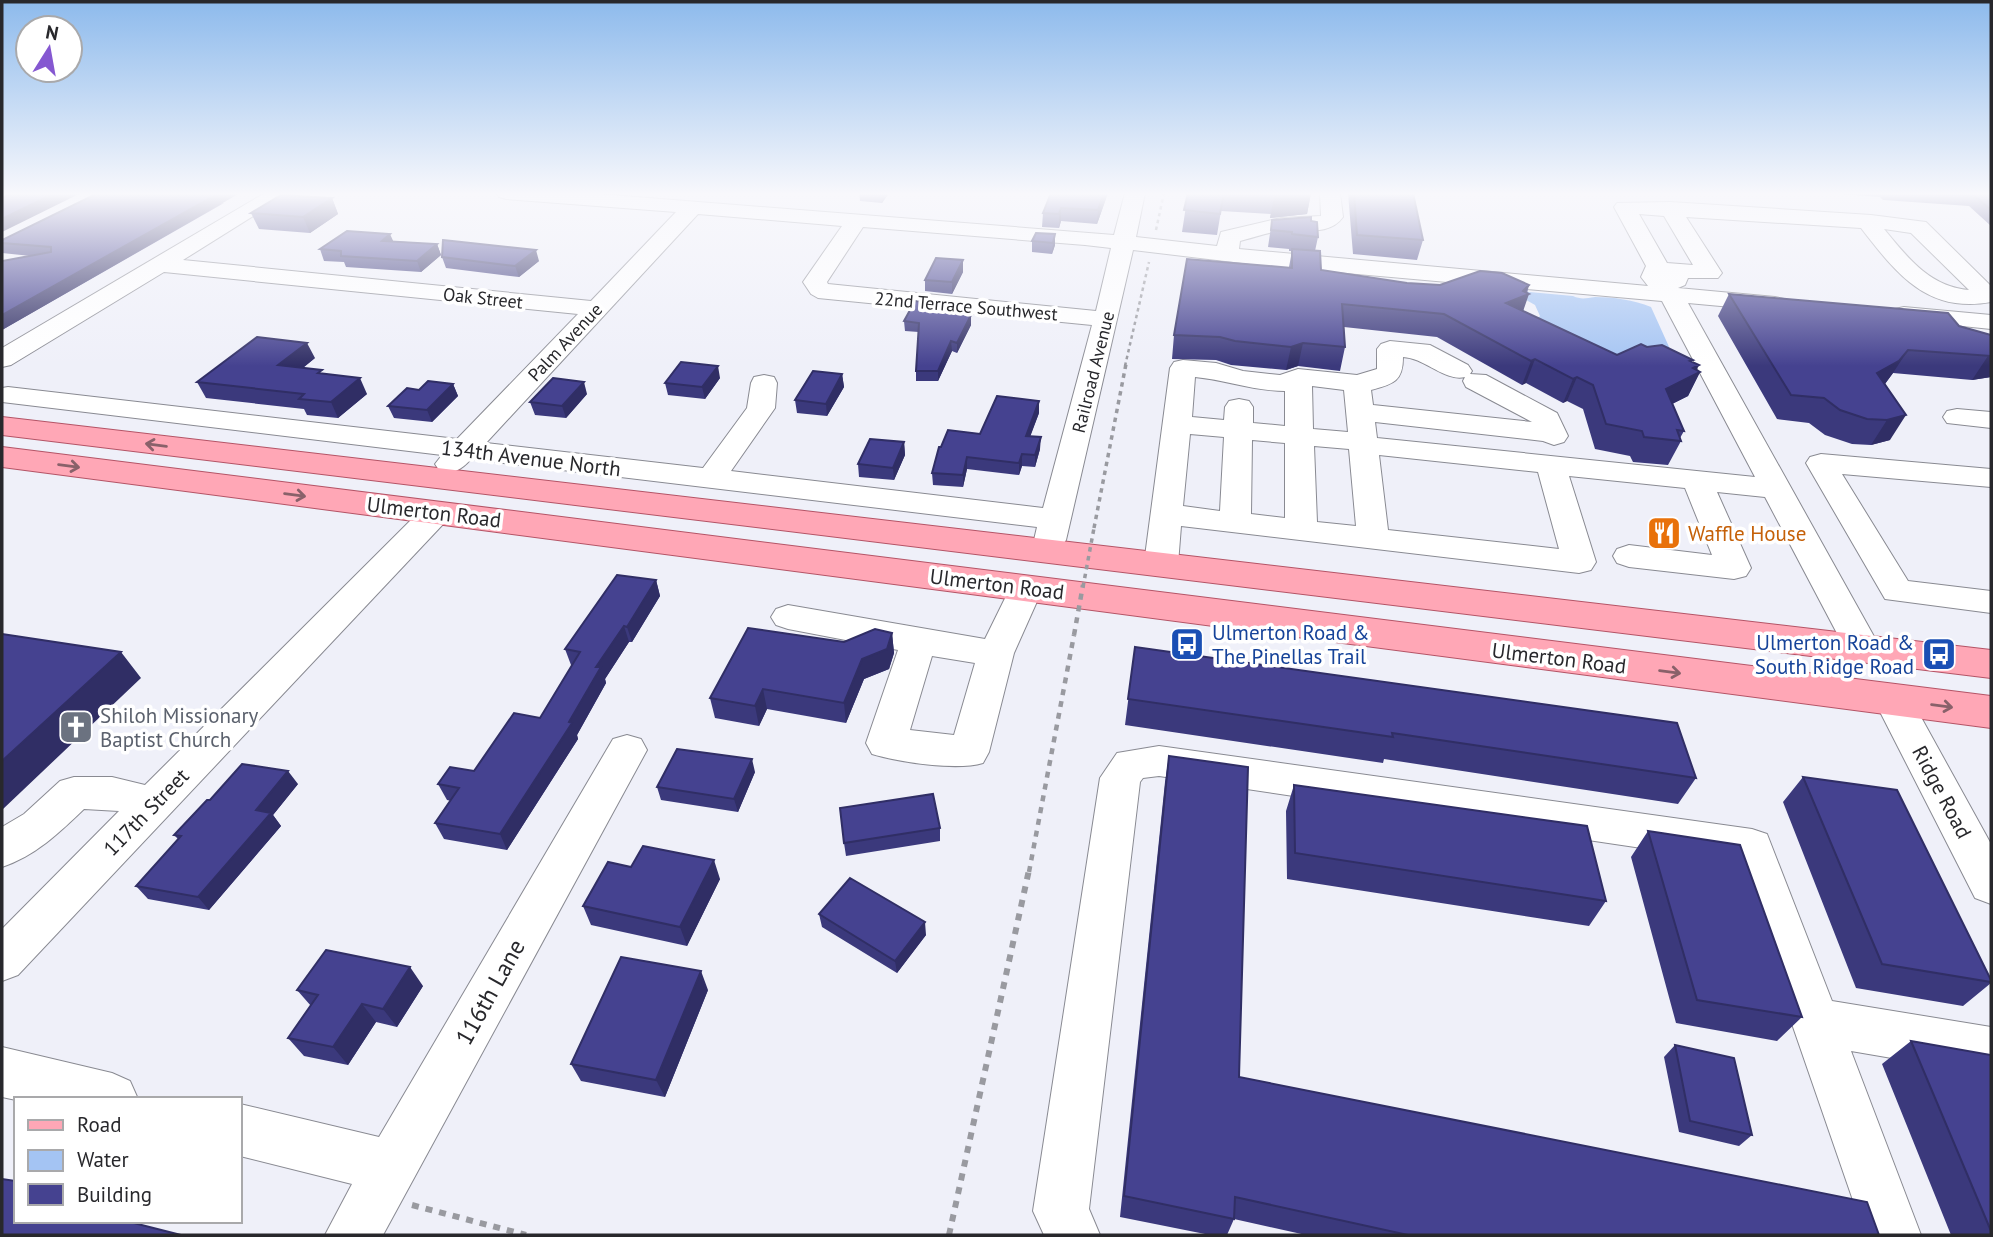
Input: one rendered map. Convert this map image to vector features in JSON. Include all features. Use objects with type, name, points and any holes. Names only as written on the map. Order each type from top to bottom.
[{"type":"main road","name":"Ulmerton Road","points":[[2,426],[436,495],[694,546],[1991,712]]},
{"type":"main road","name":"Ulmerton Road","points":[[2,457],[436,495],[1051,534],[1161,564],[1991,664]]},
{"type":"main road","points":[[694,546],[760,538],[791,539],[1008,563],[1027,561],[1051,534]]},
{"type":"main road","points":[[1026,588],[1085,572],[1390,610],[1465,601]]},
{"type":"main road","points":[[1405,638],[1494,628],[1549,631],[1830,666],[1845,662],[1863,649]]},
{"type":"street","points":[[2,359],[185,251]]},
{"type":"street","name":"Palm Avenue","points":[[436,495],[463,451],[651,251]]},
{"type":"street","name":"22nd Terrace Southwest","points":[[836,251],[815,282],[819,289],[827,293],[1107,319]]},
{"type":"street","name":"Railroad Avenue","points":[[1051,534],[1123,251]]},
{"type":"street","points":[[1181,251],[1178,265],[1186,270],[1305,280]]},
{"type":"street","points":[[1197,251],[1795,305]]},
{"type":"street","points":[[1649,251],[1659,269]]},
{"type":"street","points":[[1697,251],[1710,272],[1659,269],[1653,271],[1654,277],[1671,295],[1863,649]]},
{"type":"street","points":[[1891,251],[1927,288],[1977,315]]},
{"type":"street","points":[[1942,251],[1988,296],[1977,315]]},
{"type":"street","name":"Oak Street","points":[[161,265],[596,309]]},
{"type":"street","points":[[1878,312],[1977,315]]},
{"type":"street","points":[[1161,564],[1165,514],[1183,368],[1216,371],[1240,379],[1283,383],[1298,377],[1370,382],[1390,373],[1390,349],[1421,350],[1547,419],[1579,562],[1165,514]]},
{"type":"street","points":[[1298,377],[1301,530]]},
{"type":"street","points":[[1236,522],[1240,379]]},
{"type":"street","points":[[711,479],[761,408],[764,383]]},
{"type":"street","points":[[1357,383],[1373,538]]},
{"type":"street","name":"134th Avenue North","points":[[8,395],[711,479],[1051,534]]},
{"type":"street","points":[[1360,412],[1556,455],[1697,481],[1777,489]]},
{"type":"street","points":[[1957,417],[1991,420]]},
{"type":"street","points":[[1176,424],[1363,443],[1556,455]]},
{"type":"street","points":[[1991,478],[1821,463],[1897,592],[1991,602]]},
{"type":"street","points":[[1629,556],[1734,568],[1697,481]]},
{"type":"street","name":"117th Street","points":[[2,960],[153,804],[436,495]]},
{"type":"street","points":[[919,642],[886,743],[969,752],[996,653],[1026,588]]},
{"type":"street","points":[[788,617],[919,642],[996,653]]},
{"type":"street","name":"Ridge Road","points":[[1892,700],[1991,885]]},
{"type":"street","name":"116th Lane","points":[[373,1200],[627,750]]},
{"type":"street","points":[[1072,1235],[1061,1211],[1120,778],[1131,764],[1159,761],[1752,847],[1818,1022],[1893,1235]]},
{"type":"street","points":[[2,849],[39,825],[74,793],[112,793],[153,804]]},
{"type":"street","points":[[1818,1022],[1991,1051]]},
{"type":"street","points":[[2,1072],[104,1097]]},
{"type":"street","points":[[242,1131],[373,1200]]},
{"type":"path","points":[[949,1235],[1029,871],[1121,385],[1152,251]]},
{"type":"path","points":[[373,1200],[443,1211],[526,1235]]},
{"type":"water","points":[[1509,290],[1582,298],[1616,298],[1651,307],[1675,360],[1610,358],[1532,325],[1540,316],[1535,305]]},
{"type":"building","points":[[116,251],[2,315],[2,261],[51,252]]},
{"type":"building","points":[[338,251],[429,251],[417,261],[341,256],[341,251]]},
{"type":"building","points":[[442,251],[535,251],[515,266],[442,257]]},
{"type":"building","points":[[1292,251],[1320,251],[1321,270],[1407,283],[1440,285],[1480,271],[1502,273],[1529,285],[1523,291],[1529,294],[1506,303],[1617,355],[1641,344],[1647,347],[1662,345],[1699,365],[1693,368],[1700,372],[1666,389],[1684,431],[1677,430],[1681,441],[1644,437],[1642,431],[1606,424],[1593,385],[1577,377],[1573,379],[1535,359],[1531,361],[1444,314],[1342,304],[1345,347],[1303,343],[1291,347],[1220,337],[1174,335],[1187,259],[1292,268]]},
{"type":"building","points":[[936,258],[963,260],[952,282],[925,280]]},
{"type":"building","points":[[1729,294],[1948,313],[1959,326],[1991,335],[1991,356],[1908,350],[1899,361],[1877,373],[1906,415],[1887,420],[1867,419],[1840,410],[1824,398],[1791,395]]},
{"type":"building","points":[[915,301],[943,303],[938,312],[971,315],[957,343],[951,341],[938,371],[916,371],[919,323],[904,321]]},
{"type":"building","points":[[257,337],[307,343],[278,365],[360,378],[331,402],[299,399],[304,394],[197,382]]},
{"type":"building","points":[[681,362],[718,366],[702,387],[665,383]]},
{"type":"building","points":[[813,371],[842,374],[826,404],[795,400]]},
{"type":"building","points":[[553,378],[584,382],[562,406],[530,402]]},
{"type":"building","points":[[428,381],[453,384],[427,410],[388,406],[407,388],[419,390]]},
{"type":"building","points":[[997,396],[1039,401],[1026,436],[1041,437],[1035,455],[1022,454],[1019,463],[967,457],[963,475],[932,473],[939,447],[948,430],[980,434]]},
{"type":"building","points":[[870,439],[904,442],[893,468],[858,464]]},
{"type":"building","points":[[617,575],[656,580],[627,627],[624,626],[596,667],[601,667],[569,722],[572,723],[500,834],[435,823],[459,788],[438,784],[450,767],[474,771],[514,713],[540,718],[580,652],[565,649]]},
{"type":"building","points":[[748,628],[844,642],[875,629],[892,633],[887,649],[862,659],[844,703],[763,689],[755,706],[710,698]]},
{"type":"building","points":[[2,634],[121,652],[2,761]]},
{"type":"building","points":[[1135,647],[1677,723],[1696,778],[1392,733],[1393,737],[1128,699]]},
{"type":"building","points":[[677,749],[752,759],[734,799],[657,787]]},
{"type":"building","points":[[1169,756],[1248,767],[1239,1077],[1867,1202],[1879,1235],[1408,1235],[1235,1197],[1234,1219],[1124,1196]]},
{"type":"building","points":[[242,764],[288,771],[256,810],[271,813],[198,897],[136,886],[181,836],[174,835]]},
{"type":"building","points":[[1803,777],[1897,790],[1991,982],[1882,964]]},
{"type":"building","points":[[1294,785],[1587,826],[1606,901],[1295,853]]},
{"type":"building","points":[[933,794],[940,828],[844,843],[840,808]]},
{"type":"building","points":[[1648,831],[1740,845],[1802,1017],[1697,1000]]},
{"type":"building","points":[[643,846],[714,860],[680,927],[583,906],[608,862],[631,867]]},
{"type":"building","points":[[850,878],[925,922],[895,961],[819,914]]},
{"type":"building","points":[[326,950],[410,967],[383,1009],[362,1004],[333,1047],[288,1038],[318,995],[297,990]]},
{"type":"building","points":[[621,957],[701,971],[656,1080],[571,1064]]},
{"type":"building","points":[[1911,1041],[1991,1055],[1991,1231]]},
{"type":"building","points":[[1675,1045],[1734,1058],[1752,1135],[1690,1121]]},
{"type":"building","points":[[2,1179],[14,1181],[14,1223],[134,1223],[181,1235],[2,1235]]},
{"type":"place","name":"Waffle House","points":[[1664,533]]},
{"type":"place","name":"Ulmerton Road & The Pinellas Trail","points":[[1187,644]]},
{"type":"place","name":"Ulmerton Road & South Ridge Road","points":[[1939,654]]},
{"type":"place","name":"Shiloh Missionary Baptist Church","points":[[76,727]]}]
